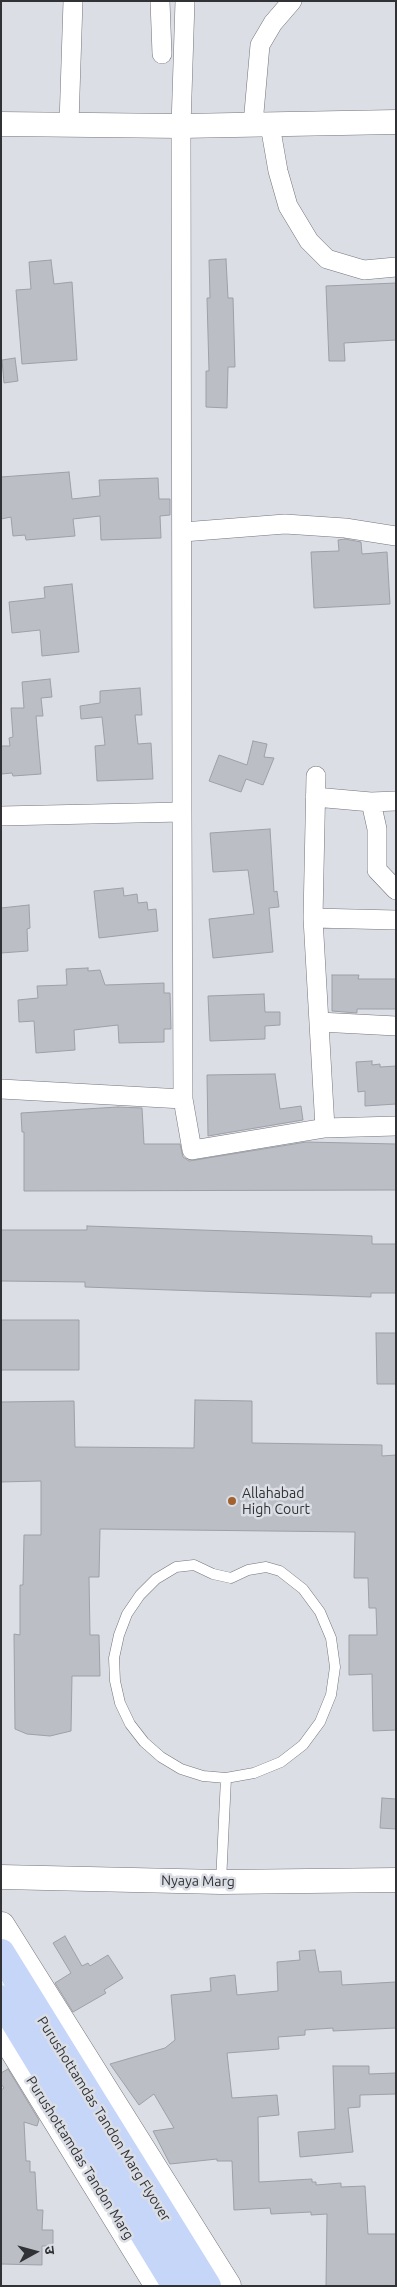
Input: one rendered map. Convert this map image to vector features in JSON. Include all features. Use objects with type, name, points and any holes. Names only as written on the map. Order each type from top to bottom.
[{"type":"main road","points":[[1,1926],[227,2286]]},
{"type":"main road","name":"Purushottamdas Tandon Marg Flyover","points":[[1,1953],[207,2286]]},
{"type":"main road","name":"Purushottamdas Tandon Marg Flyover","points":[[1,1999],[176,2286]]},
{"type":"main road","name":"Purushottamdas Tandon Marg","points":[[1,2029],[159,2286]]},
{"type":"street","points":[[69,124],[73,1]]},
{"type":"street","points":[[160,1],[162,54]]},
{"type":"street","points":[[185,1],[182,126],[182,812],[184,1099],[192,1150],[325,1128],[396,1126]]},
{"type":"street","points":[[292,1],[273,23],[260,45],[261,124],[288,206],[309,241],[327,259],[364,270],[396,267]]},
{"type":"street","points":[[1,124],[182,126],[396,122]]},
{"type":"street","points":[[182,532],[285,524],[345,528],[396,536]]},
{"type":"street","points":[[316,776],[313,918],[325,1128]]},
{"type":"street","points":[[316,797],[371,802],[396,801]]},
{"type":"street","points":[[371,802],[377,829],[377,870],[396,890]]},
{"type":"street","points":[[1,816],[182,812]]},
{"type":"street","points":[[313,918],[396,920]]},
{"type":"street","points":[[319,1022],[396,1026]]},
{"type":"street","points":[[1,1089],[184,1099]]},
{"type":"street","name":"Nyaya Marg","points":[[1,1877],[221,1882],[396,1880]]},
{"type":"lane","points":[[194,1565],[213,1574],[231,1578],[248,1570],[266,1567],[280,1571],[303,1589],[320,1612],[331,1638],[335,1667],[334,1676],[331,1695],[320,1722],[303,1744],[280,1762],[254,1774],[226,1778],[196,1773],[181,1768],[161,1757],[144,1742],[130,1724],[120,1703],[115,1681],[114,1658],[118,1635],[127,1614],[140,1595],[156,1579],[176,1567],[194,1565]]},
{"type":"lane","points":[[221,1882],[226,1778]]},
{"type":"building","points":[[226,259],[228,298],[233,298],[235,367],[228,367],[227,408],[206,407],[206,371],[209,371],[207,298],[210,298],[209,260]]},
{"type":"building","points":[[51,260],[54,284],[72,282],[77,360],[22,364],[16,290],[31,289],[29,262]]},
{"type":"building","points":[[396,283],[396,340],[344,343],[345,361],[329,361],[326,286]]},
{"type":"building","points":[[15,358],[18,381],[4,383],[2,360]]},
{"type":"building","points":[[69,472],[72,499],[100,496],[99,480],[158,478],[159,499],[170,499],[170,515],[160,516],[161,538],[101,540],[100,516],[73,519],[75,536],[26,540],[25,535],[13,536],[11,517],[1,519],[1,477]]},
{"type":"building","points":[[345,539],[361,542],[362,554],[387,552],[390,604],[314,608],[311,552],[339,551],[338,540]]},
{"type":"building","points":[[72,584],[79,652],[42,656],[40,630],[12,633],[9,602],[45,598],[44,587]]},
{"type":"building","points":[[50,679],[52,697],[41,698],[43,716],[36,716],[41,774],[13,776],[12,773],[1,774],[1,746],[10,746],[9,738],[13,737],[11,708],[24,708],[22,682]]},
{"type":"building","points":[[140,688],[142,715],[135,715],[138,744],[151,743],[153,779],[97,781],[95,746],[105,745],[102,717],[81,719],[80,706],[100,703],[100,691]]},
{"type":"building","points":[[253,741],[267,744],[264,757],[274,758],[263,785],[246,779],[241,792],[209,781],[219,755],[247,765]]},
{"type":"building","points":[[270,829],[274,892],[277,891],[279,907],[269,908],[273,952],[213,958],[209,919],[254,914],[248,870],[213,872],[210,833]]},
{"type":"building","points":[[123,888],[124,896],[137,894],[138,903],[147,902],[148,910],[156,909],[158,931],[99,938],[94,891]]},
{"type":"building","points":[[29,905],[28,951],[1,953],[1,908]]},
{"type":"building","points":[[88,968],[88,971],[100,970],[105,985],[164,983],[164,993],[170,993],[171,1029],[164,1029],[164,1042],[119,1043],[118,1025],[74,1030],[75,1050],[36,1053],[34,1021],[19,1022],[18,1000],[38,998],[37,986],[67,985],[66,969]]},
{"type":"building","points":[[332,975],[359,975],[358,979],[396,979],[396,1009],[357,1009],[357,1013],[332,1011]]},
{"type":"building","points":[[264,994],[265,1012],[280,1012],[280,1025],[265,1026],[265,1039],[210,1041],[208,996]]},
{"type":"building","points":[[372,1061],[372,1065],[380,1064],[380,1067],[396,1066],[396,1104],[365,1106],[365,1091],[358,1092],[356,1062]]},
{"type":"building","points":[[275,1074],[280,1109],[301,1106],[303,1120],[208,1136],[207,1075]]},
{"type":"building","points":[[118,1107],[142,1108],[144,1144],[180,1144],[183,1157],[189,1161],[306,1142],[396,1144],[396,1190],[24,1191],[24,1132],[22,1132],[21,1113]]},
{"type":"building","points":[[87,1226],[372,1236],[372,1244],[396,1244],[396,1293],[371,1293],[371,1297],[85,1287],[85,1282],[1,1281],[1,1230],[87,1230]]},
{"type":"building","points":[[1,1320],[79,1320],[79,1370],[1,1370]]},
{"type":"building","points":[[376,1333],[396,1333],[396,1384],[377,1384]]},
{"type":"building","points":[[195,1400],[252,1401],[252,1443],[382,1445],[382,1456],[396,1455],[396,1730],[373,1731],[372,1674],[349,1675],[349,1635],[377,1635],[376,1608],[369,1608],[368,1578],[354,1578],[355,1532],[100,1529],[99,1577],[89,1577],[90,1635],[99,1635],[100,1676],[72,1676],[71,1731],[50,1736],[27,1734],[15,1729],[14,1634],[20,1635],[20,1585],[23,1585],[24,1535],[41,1535],[41,1481],[1,1482],[1,1402],[74,1401],[75,1447],[194,1448]]},
{"type":"building","points":[[382,1798],[396,1799],[396,1829],[380,1828]]},
{"type":"building","points":[[65,1936],[82,1966],[88,1963],[90,1966],[108,1955],[123,1978],[104,1990],[106,1993],[73,2012],[55,1983],[71,1973],[53,1943]]},
{"type":"building","points":[[315,1950],[319,1972],[341,1971],[342,1985],[396,1982],[396,2028],[333,2031],[333,2028],[305,2030],[305,2035],[278,2037],[279,2049],[227,2053],[232,2098],[277,2095],[279,2115],[258,2117],[259,2182],[312,2179],[312,2182],[316,2182],[316,2185],[341,2183],[341,2187],[365,2186],[368,2234],[396,2234],[396,2286],[326,2286],[327,2214],[311,2215],[311,2212],[271,2214],[270,2208],[234,2210],[232,2161],[217,2161],[217,2159],[170,2164],[153,2131],[174,2128],[154,2094],[139,2105],[110,2064],[165,2048],[175,2040],[171,1995],[211,1991],[210,1978],[235,1975],[237,1995],[278,1991],[277,1962],[300,1960],[299,1951]]},
{"type":"building","points":[[333,2066],[369,2066],[369,2074],[396,2073],[396,2094],[360,2095],[360,2107],[348,2108],[353,2152],[300,2157],[298,2132],[335,2129]]},
{"type":"building","points":[[8,2069],[39,2120],[37,2126],[24,2122],[26,2161],[30,2161],[30,2172],[35,2172],[37,2210],[43,2210],[42,2230],[53,2230],[53,2246],[42,2246],[42,2265],[1,2264],[1,2090],[4,2088],[1,2084],[1,2073]]},
{"type":"place","name":"Allahabad High Court","points":[[232,1501]]}]
